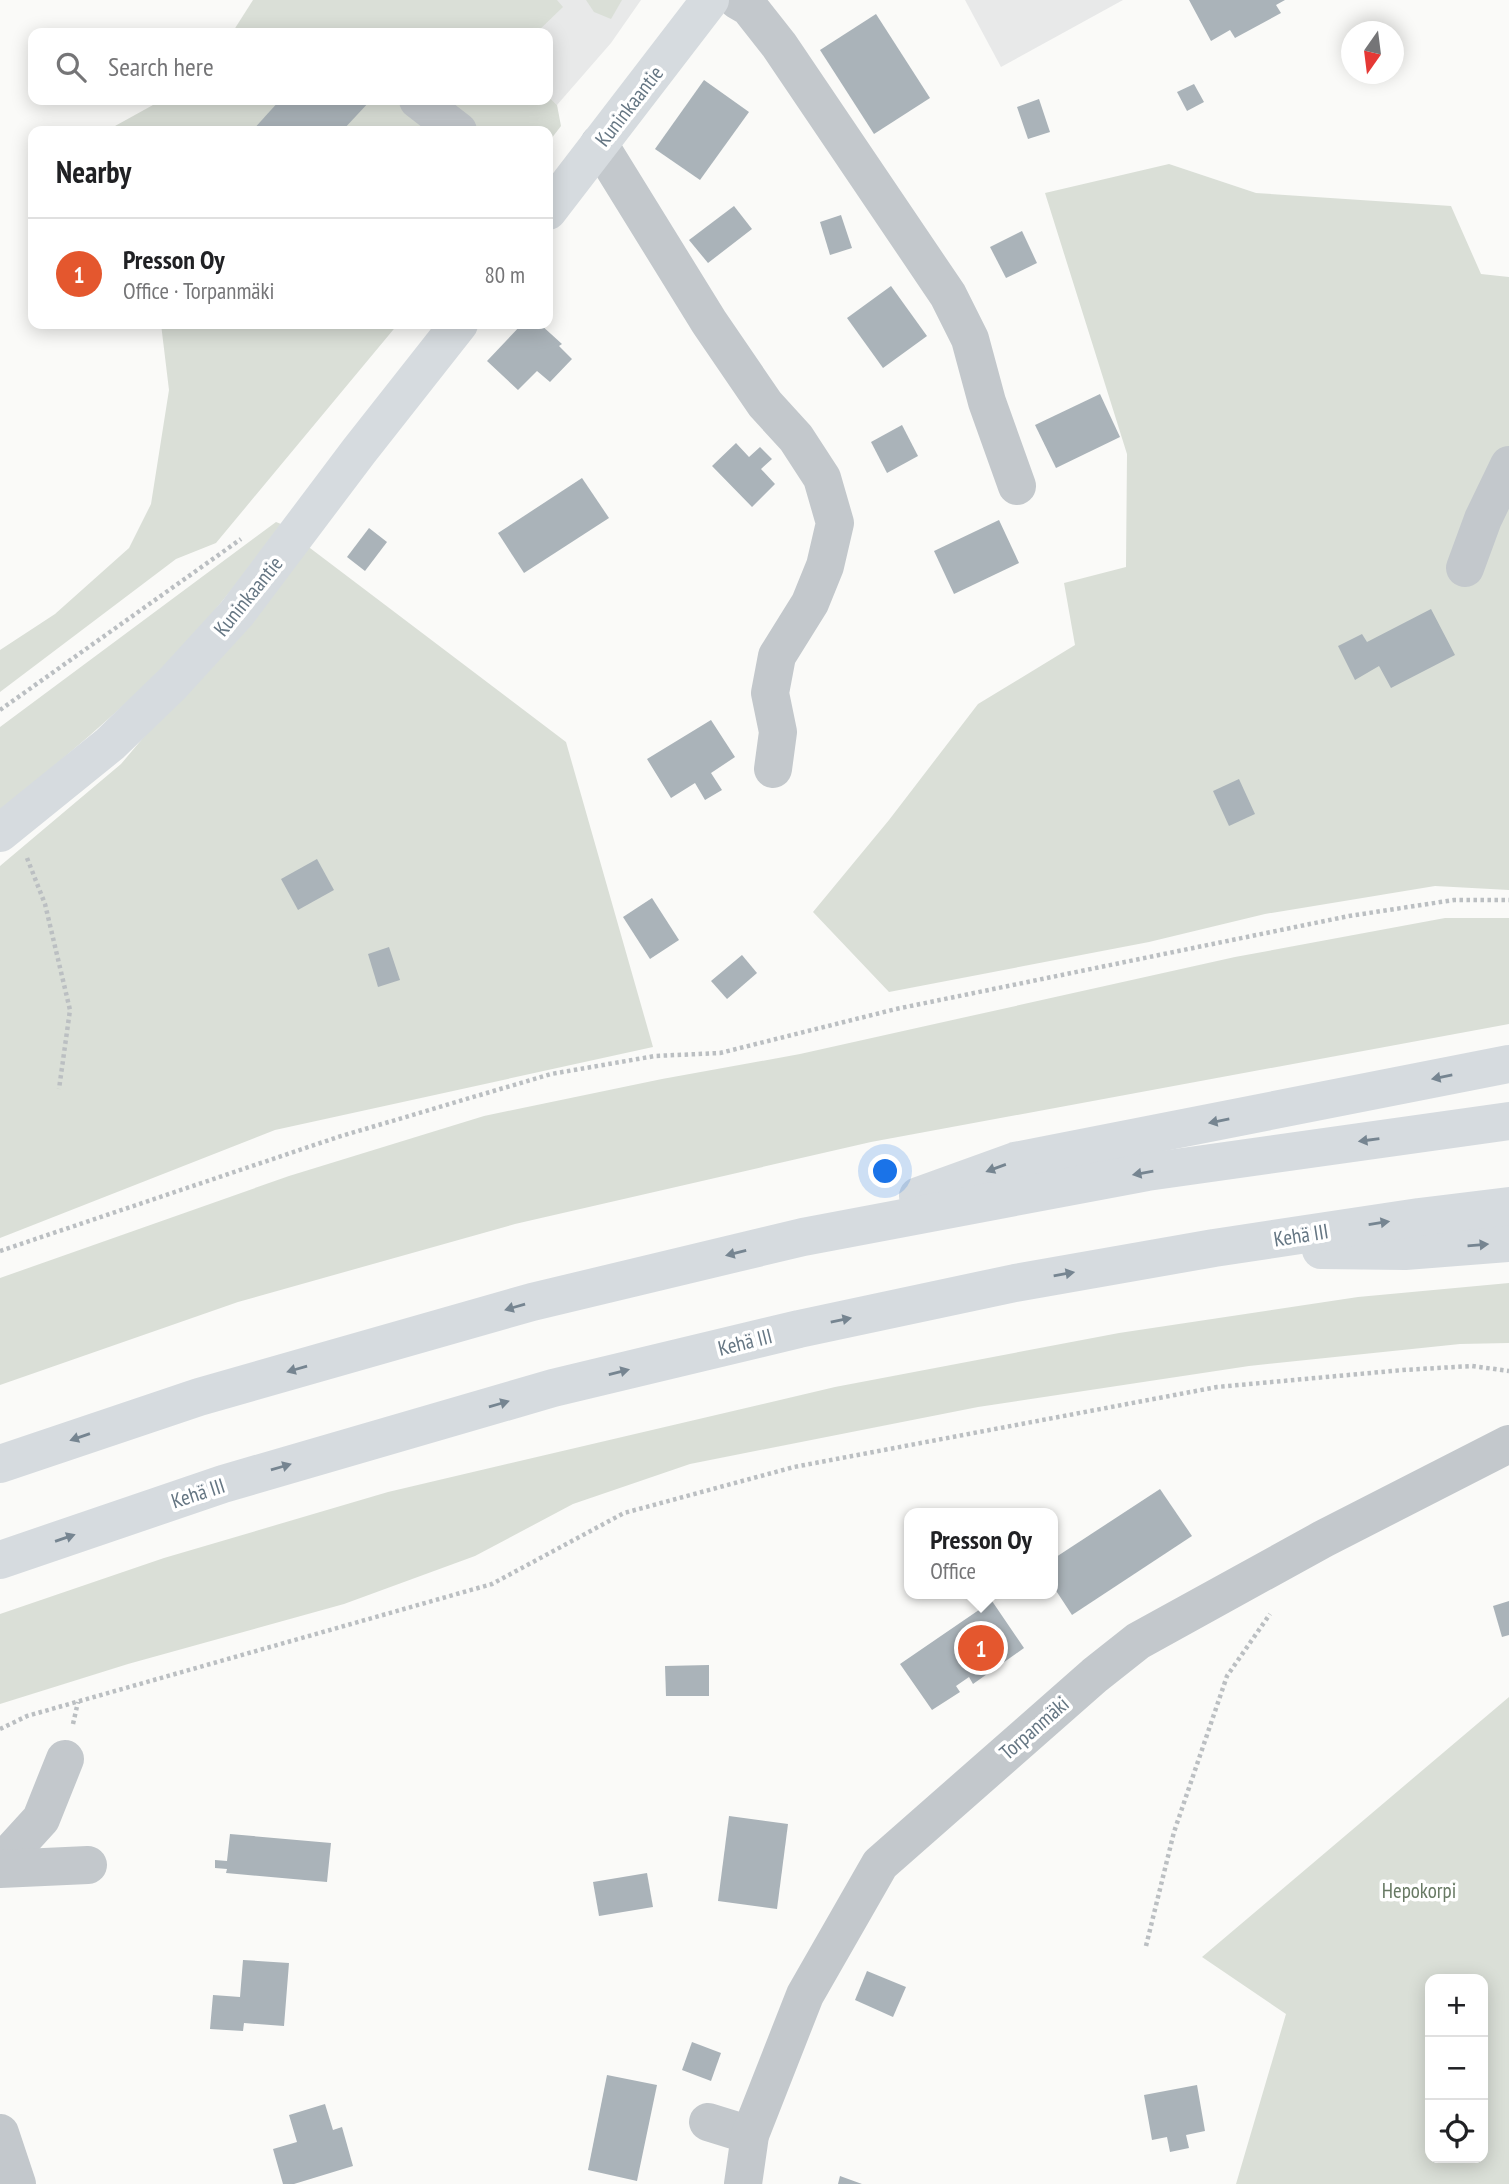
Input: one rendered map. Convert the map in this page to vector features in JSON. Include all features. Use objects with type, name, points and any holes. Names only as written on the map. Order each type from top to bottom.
[{"type":"main road","name":"Kuninkaantie","points":[[553,205],[710,0]]},
{"type":"main road","name":"Kuninkaantie","points":[[1,832],[110,744],[173,683],[237,613],[455,329]]},
{"type":"main road","points":[[803,1237],[1015,1161],[1509,1064]]},
{"type":"main road","points":[[0,1464],[200,1396],[519,1306],[803,1237],[1147,1172],[1509,1121]]},
{"type":"main road","name":"Kehä III","points":[[0,1560],[223,1484],[553,1388],[799,1329],[1028,1280],[1214,1248],[1509,1206]]},
{"type":"main road","points":[[1214,1248],[1405,1251],[1509,1243]]},
{"type":"street","points":[[737,0],[749,7],[779,44],[948,296],[970,339],[987,402],[1017,486]]},
{"type":"street","points":[[424,105],[452,126]]},
{"type":"street","points":[[600,144],[709,322],[765,404],[796,438],[822,478],[835,523],[825,566],[810,603],[777,656],[770,693],[778,732],[773,769]]},
{"type":"street","points":[[1465,568],[1483,519],[1509,465]]},
{"type":"street","name":"Torpanmäki","points":[[743,2184],[750,2135],[805,1995],[880,1864],[1095,1675],[1138,1641],[1323,1539],[1509,1444]]},
{"type":"street","points":[[0,1864],[41,1819],[65,1759]]},
{"type":"street","points":[[0,1870],[88,1865]]},
{"type":"street","points":[[708,2122],[750,2135]]},
{"type":"street","points":[[0,2133],[17,2184]]},
{"type":"path","points":[[0,710],[245,536]]},
{"type":"path","points":[[1,832],[29,861],[45,904],[70,1010],[59,1089]]},
{"type":"path","points":[[0,1251],[338,1137],[551,1074],[655,1056],[720,1053],[896,1009],[1349,916],[1454,900],[1509,900]]},
{"type":"path","points":[[0,1729],[26,1716],[492,1584],[624,1513],[794,1467],[1217,1387],[1472,1366],[1509,1371]]},
{"type":"path","points":[[1146,1945],[1174,1832],[1227,1676],[1275,1607]]},
{"type":"shaded area","points":[[461,0],[641,0],[611,43],[557,105],[553,101],[553,28],[486,28]]},
{"type":"shaded area","points":[[965,0],[1123,0],[1001,67]]},
{"type":"green space","points":[[253,0],[557,0],[563,7],[541,28],[235,28]]},
{"type":"green space","points":[[586,0],[622,0],[611,19],[594,12]]},
{"type":"green space","points":[[553,101],[557,105],[561,126],[553,136],[553,126],[115,126],[153,105],[553,105]]},
{"type":"green space","points":[[1169,164],[1256,193],[1451,206],[1481,274],[1509,277],[1509,890],[1435,886],[1265,914],[1149,942],[889,992],[813,912],[889,820],[978,704],[1075,645],[1064,583],[1126,567],[1127,454],[1045,193]]},
{"type":"green space","points":[[162,329],[394,329],[216,543],[176,559],[0,692],[0,650],[55,614],[129,548],[151,504],[169,390]]},
{"type":"green space","points":[[276,522],[281,524],[195,634],[115,713],[0,811],[0,727]]},
{"type":"green space","points":[[306,545],[566,742],[653,1047],[275,1130],[0,1238],[0,866],[121,764]]},
{"type":"green space","points":[[1445,918],[1509,918],[1509,1024],[871,1142],[515,1224],[238,1302],[0,1385],[0,1278],[289,1176],[484,1116],[800,1054],[1235,957]]},
{"type":"green space","points":[[1509,1283],[1509,1343],[1460,1344],[1249,1366],[978,1407],[690,1464],[573,1504],[475,1556],[344,1604],[128,1664],[0,1704],[0,1614],[164,1558],[388,1492],[835,1387],[1119,1333],[1358,1297]]},
{"type":"green space","name":"Hepokorpi","points":[[1509,1697],[1509,2184],[1236,2184],[1286,2014],[1202,1957]]},
{"type":"building","points":[[1189,0],[1285,0],[1276,5],[1281,13],[1235,38],[1230,30],[1211,41]]},
{"type":"building","points":[[876,14],[930,98],[874,134],[820,50]]},
{"type":"building","points":[[704,80],[749,112],[700,180],[655,149]]},
{"type":"building","points":[[1194,84],[1204,102],[1187,111],[1177,92]]},
{"type":"building","points":[[1039,99],[1050,132],[1028,139],[1017,107]]},
{"type":"building","points":[[275,105],[366,105],[347,126],[257,126]]},
{"type":"building","points":[[734,206],[752,229],[708,263],[689,240]]},
{"type":"building","points":[[841,215],[852,248],[830,255],[820,222]]},
{"type":"building","points":[[1022,231],[1037,263],[1006,278],[990,247]]},
{"type":"building","points":[[891,286],[927,336],[883,368],[847,318]]},
{"type":"building","points":[[517,329],[546,329],[562,344],[559,346],[572,359],[550,382],[537,371],[518,390],[487,361]]},
{"type":"building","points":[[1100,394],[1120,437],[1056,468],[1035,425]]},
{"type":"building","points":[[902,425],[918,456],[887,473],[871,442]]},
{"type":"building","points":[[736,443],[749,457],[760,447],[772,459],[761,469],[775,484],[752,507],[712,466]]},
{"type":"building","points":[[582,478],[609,518],[524,573],[498,533]]},
{"type":"building","points":[[999,520],[1019,563],[954,594],[934,551]]},
{"type":"building","points":[[369,528],[387,542],[365,571],[347,557]]},
{"type":"building","points":[[1431,609],[1455,655],[1391,688],[1379,666],[1355,680],[1338,646],[1362,634],[1367,642]]},
{"type":"building","points":[[711,720],[735,757],[711,773],[722,790],[705,800],[695,783],[671,798],[647,759]]},
{"type":"building","points":[[1239,779],[1255,814],[1229,826],[1213,791]]},
{"type":"building","points":[[317,859],[334,890],[298,910],[281,879]]},
{"type":"building","points":[[652,898],[679,940],[650,959],[623,917]]},
{"type":"building","points":[[389,947],[400,980],[378,987],[368,954]]},
{"type":"building","points":[[742,955],[757,973],[727,999],[711,981]]},
{"type":"building","points":[[1160,1489],[1192,1536],[1072,1615],[1058,1594],[1058,1556]]},
{"type":"building","points":[[992,1601],[1024,1648],[973,1684],[969,1677],[956,1686],[960,1692],[932,1710],[900,1664]]},
{"type":"building","points":[[1509,1601],[1509,1635],[1502,1637],[1493,1606]]},
{"type":"building","points":[[709,1665],[709,1696],[666,1696],[665,1666]]},
{"type":"building","points":[[729,1816],[788,1824],[777,1909],[718,1901]]},
{"type":"building","points":[[230,1834],[331,1843],[327,1882],[226,1873],[227,1869],[215,1868],[215,1860],[227,1861]]},
{"type":"building","points":[[647,1873],[653,1907],[599,1916],[593,1882]]},
{"type":"building","points":[[243,1960],[289,1963],[284,2026],[244,2023],[243,2031],[210,2029],[213,1995],[240,1997]]},
{"type":"building","points":[[867,1971],[906,1987],[893,2017],[855,2000]]},
{"type":"building","points":[[692,2042],[721,2053],[711,2081],[682,2070]]},
{"type":"building","points":[[607,2075],[657,2085],[637,2181],[588,2170]]},
{"type":"building","points":[[1197,2085],[1205,2131],[1186,2135],[1189,2148],[1170,2152],[1167,2137],[1152,2140],[1144,2095]]},
{"type":"building","points":[[325,2104],[333,2130],[342,2127],[353,2166],[294,2184],[283,2184],[273,2149],[297,2142],[289,2115]]},
{"type":"building","points":[[840,2176],[862,2184],[838,2184]]},
{"type":"place","name":"Presson Oy","points":[[981,1648]]}]
